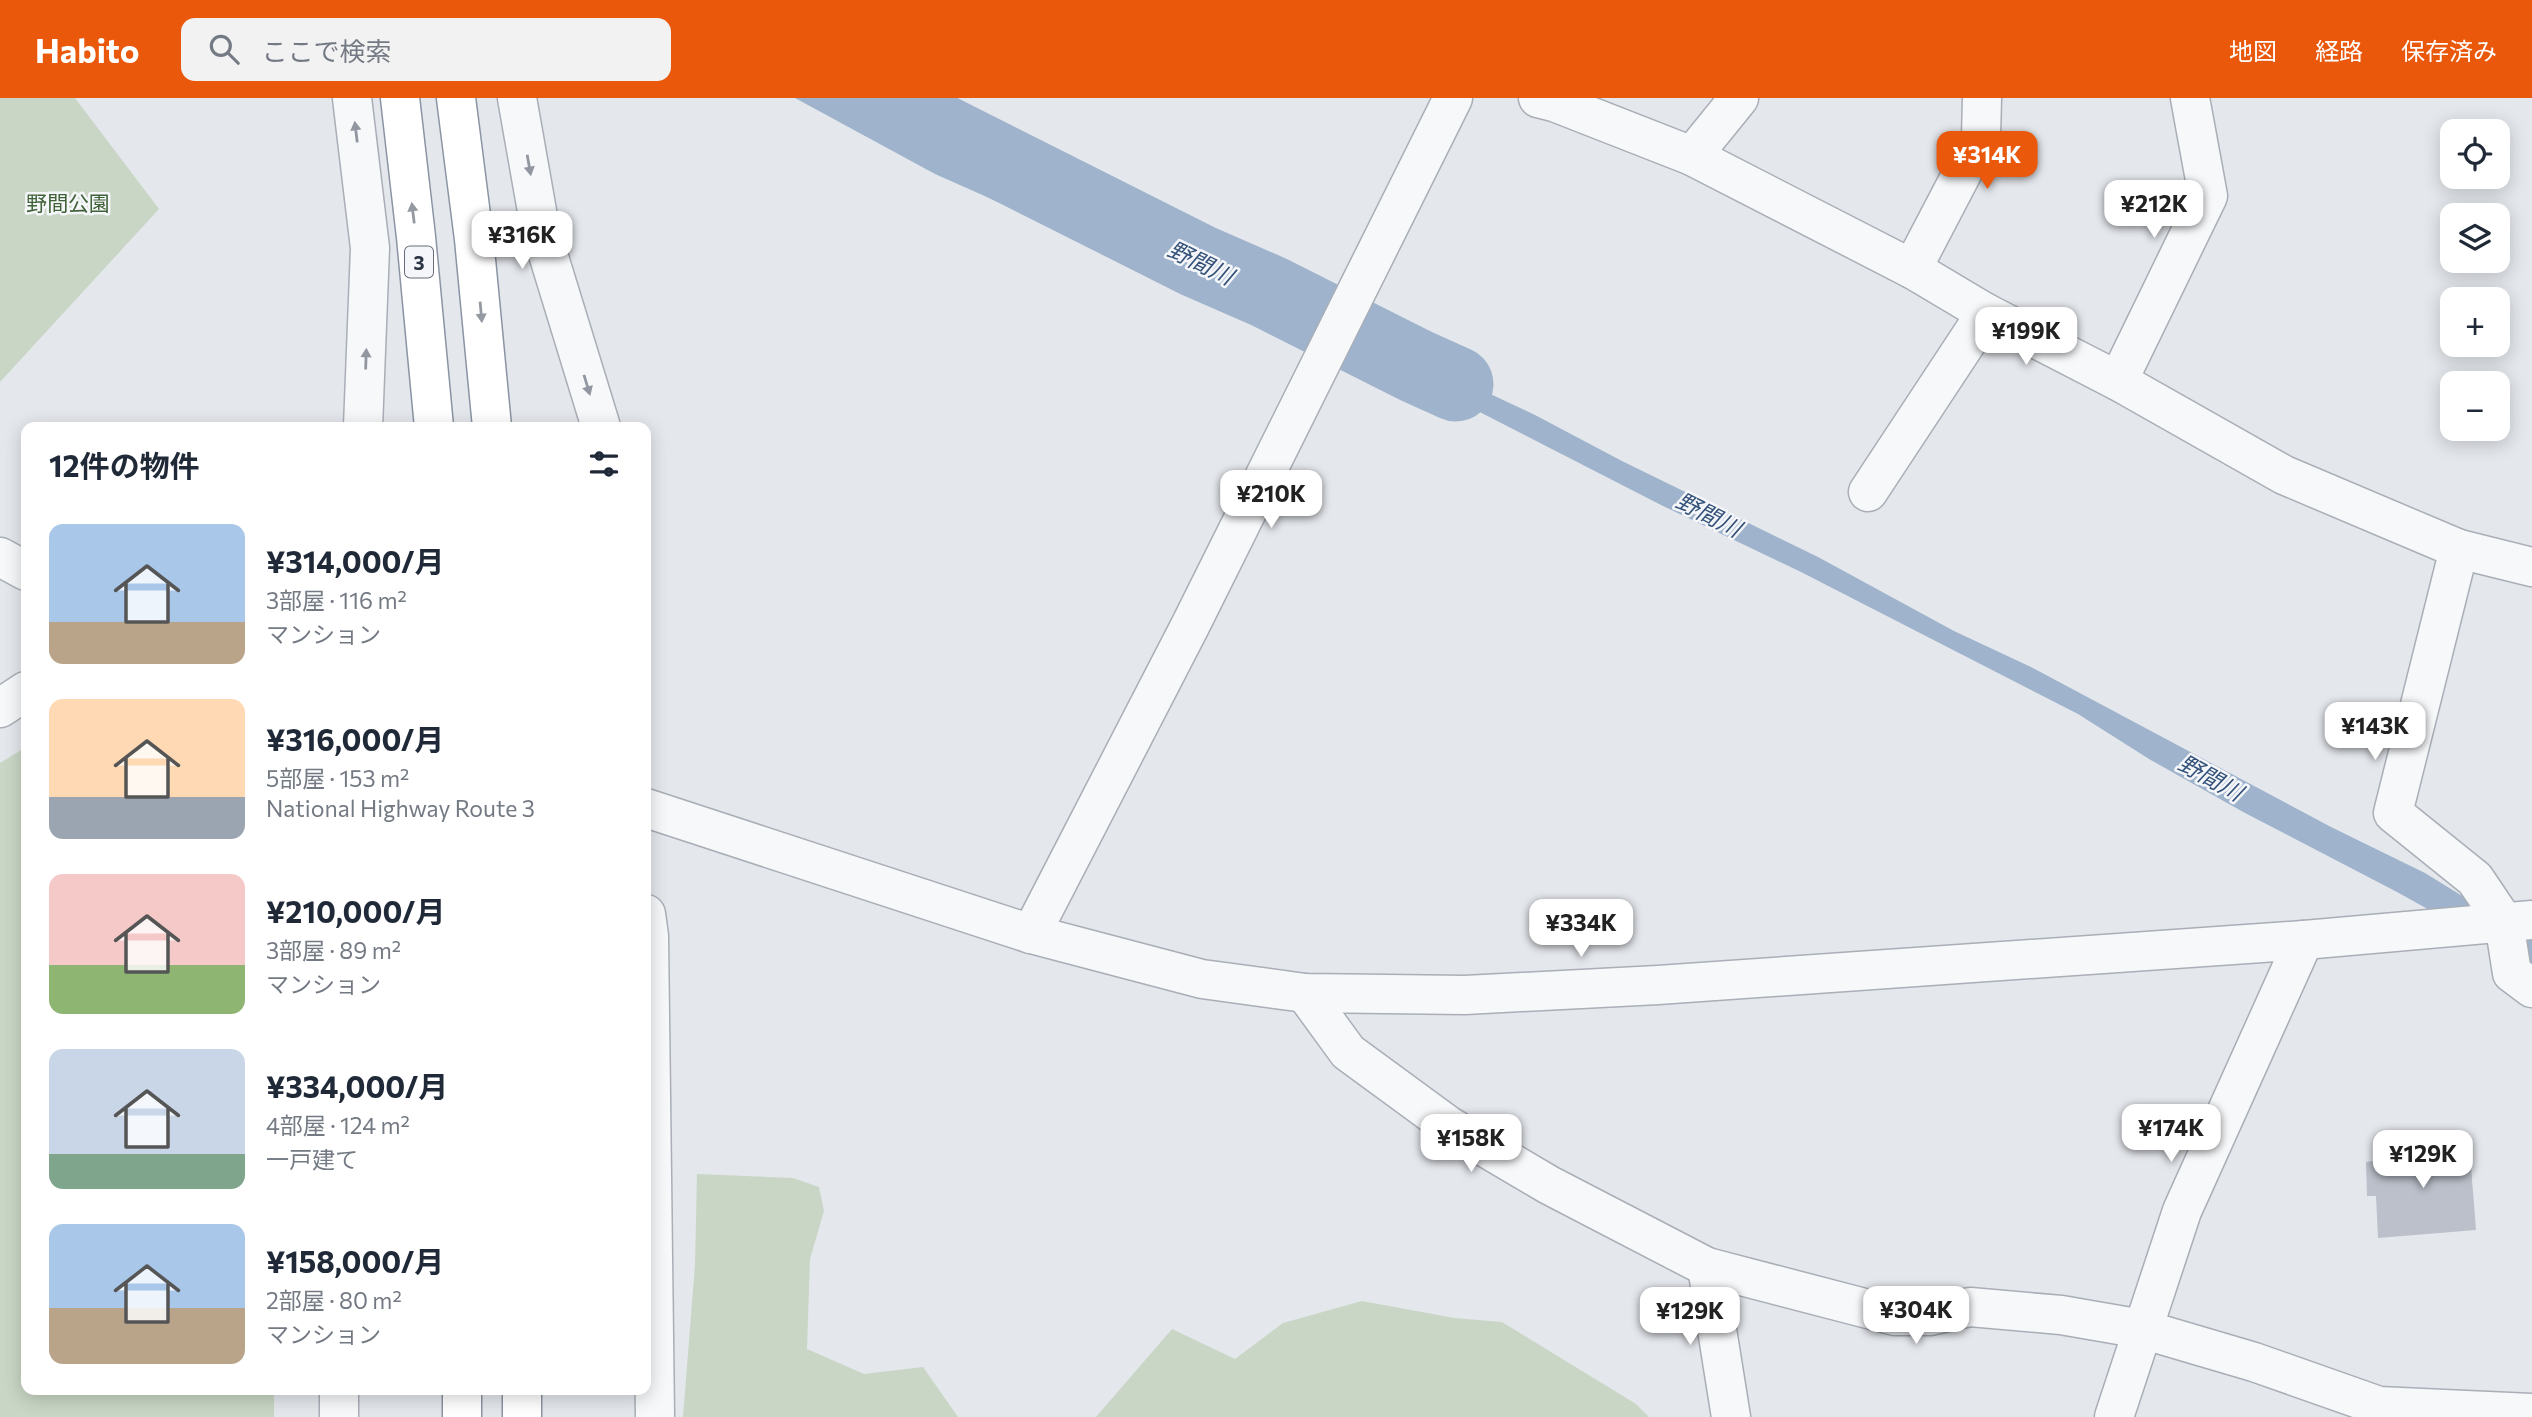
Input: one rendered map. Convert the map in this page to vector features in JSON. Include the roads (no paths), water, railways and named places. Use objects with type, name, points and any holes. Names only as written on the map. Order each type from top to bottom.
[{"type":"highway","name":"3","points":[[400,98],[434,422]]},
{"type":"highway","points":[[456,98],[474,239],[492,422]]},
{"type":"highway","points":[[462,1395],[462,1417]]},
{"type":"highway","points":[[522,1395],[522,1417]]},
{"type":"street","points":[[352,98],[370,248],[363,422]]},
{"type":"street","points":[[517,98],[540,228],[598,422]]},
{"type":"street","points":[[1031,934],[1190,626],[1453,98]]},
{"type":"street","points":[[1538,98],[1692,156],[1912,269],[1986,313],[2118,381],[2284,475],[2459,549],[2532,567]]},
{"type":"street","points":[[1692,156],[1739,98]]},
{"type":"street","points":[[1912,269],[1981,137],[1982,98]]},
{"type":"street","points":[[2118,381],[2208,196],[2190,98]]},
{"type":"street","points":[[1868,492],[1986,313]]},
{"type":"street","points":[[2459,549],[2393,813],[2475,879],[2518,921]]},
{"type":"street","points":[[0,556],[21,569]]},
{"type":"street","points":[[0,708],[21,694]]},
{"type":"street","points":[[651,810],[1031,934],[1202,979],[1305,993],[1465,995],[1657,985],[2304,940],[2518,921]]},
{"type":"street","points":[[2518,921],[2512,973],[2532,988]]},
{"type":"street","points":[[2114,1417],[2182,1211],[2304,940]]},
{"type":"street","points":[[1305,993],[1348,1052],[1449,1126],[1549,1185],[1707,1267],[1895,1316],[1930,1317],[1970,1307],[2061,1314],[2142,1329],[2255,1362],[2379,1406],[2532,1413]]},
{"type":"street","points":[[651,1096],[655,1417]]},
{"type":"street","points":[[1707,1267],[1731,1417]]},
{"type":"street","points":[[339,1395],[339,1417]]},
{"type":"water","name":"野間川","points":[[795,98],[842,98],[1282,309],[1418,360],[1535,415],[1818,557],[1954,631],[2031,667],[2331,827],[2425,873],[2532,939],[2532,967],[2397,892],[2245,813],[2149,759],[2078,714],[1801,572],[1661,505],[1462,403],[1379,367],[1258,327],[1171,287],[1030,216],[935,174]]},
{"type":"waterway","name":"野間川","points":[[874,98],[1198,261],[1269,292],[1456,384]]},
{"type":"park label","name":"野間公園","points":[[68,202]]}]
